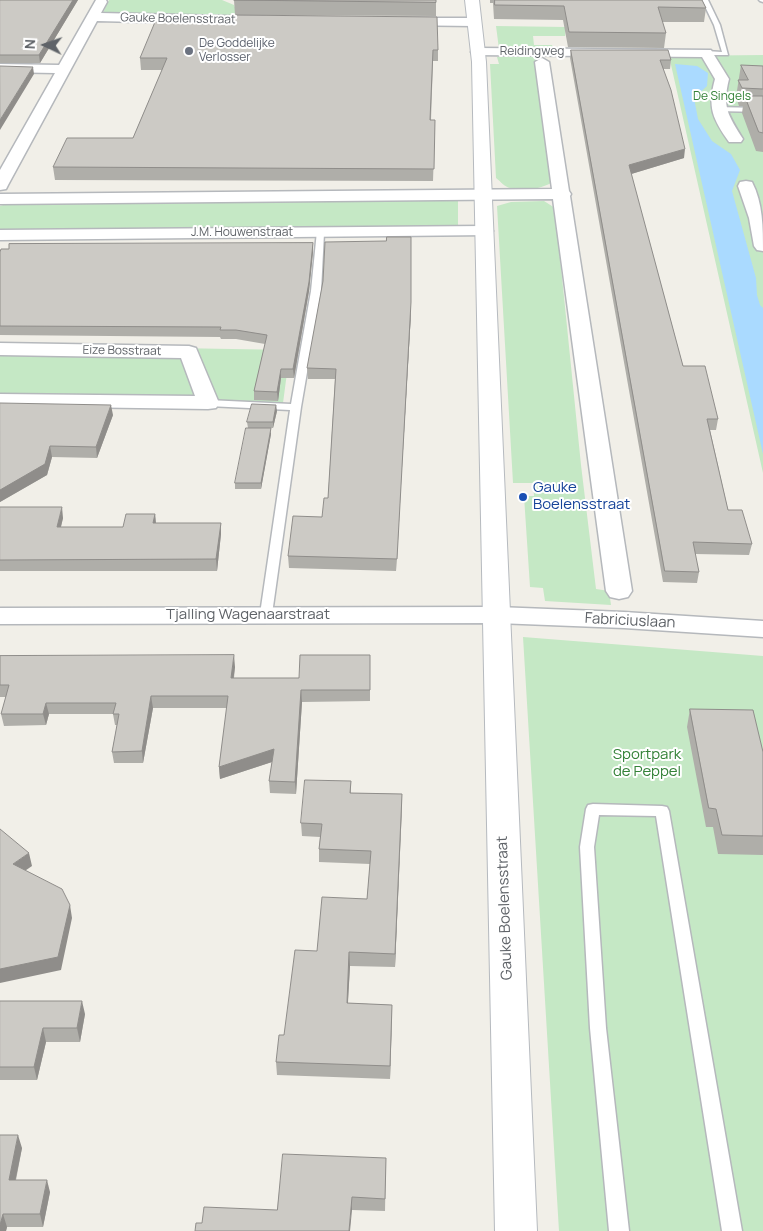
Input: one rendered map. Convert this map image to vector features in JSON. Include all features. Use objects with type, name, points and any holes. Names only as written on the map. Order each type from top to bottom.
[{"type":"main road","name":"Gauke Boelensstraat","points":[[472,0],[473,22],[478,52],[516,1231]]},
{"type":"street","points":[[0,185],[102,0]]},
{"type":"street","name":"Gauke Boelensstraat","points":[[93,17],[274,21]]},
{"type":"street","points":[[384,22],[473,22]]},
{"type":"street","name":"Reidingweg","points":[[478,52],[706,53]]},
{"type":"street","points":[[706,53],[722,79],[717,96],[716,109],[735,139]]},
{"type":"street","points":[[542,62],[563,194],[620,591]]},
{"type":"street","points":[[0,68],[64,69]]},
{"type":"street","points":[[746,186],[761,218],[763,246]]},
{"type":"street","points":[[0,199],[563,194]]},
{"type":"street","name":"J.M. Houwenstraat","points":[[0,235],[484,231]]},
{"type":"street","name":"Eize Bosstraat","points":[[0,349],[189,352],[208,404]]},
{"type":"street","points":[[0,400],[208,404]]},
{"type":"street","name":"Tjalling Wagenaarstraat","points":[[0,616],[496,615]]},
{"type":"street","name":"Fabriciuslaan","points":[[496,615],[624,620],[763,629]]},
{"type":"lane","points":[[705,0],[717,25],[726,54],[706,53]]},
{"type":"lane","points":[[716,109],[763,110]]},
{"type":"lane","points":[[266,614],[296,407],[316,291],[320,233]]},
{"type":"lane","points":[[208,404],[296,407]]},
{"type":"lane","points":[[619,1231],[597,1019],[587,847],[593,809],[662,811],[732,1231]]},
{"type":"green space","points":[[109,0],[222,0],[234,5],[239,17],[102,15]]},
{"type":"green space","points":[[496,26],[566,27],[565,36],[533,36],[534,45],[552,45],[554,50],[499,49]]},
{"type":"green space","name":"De Singels","points":[[763,55],[763,473],[669,56]]},
{"type":"green space","points":[[497,57],[542,57],[541,61],[534,61],[553,179],[547,185],[520,190],[506,187],[496,178],[490,64],[499,64]]},
{"type":"green space","points":[[458,200],[458,227],[0,230],[0,206],[6,204]]},
{"type":"green space","points":[[544,201],[555,208],[581,465],[596,589],[609,591],[611,605],[545,601],[543,588],[530,587],[524,496],[534,496],[533,483],[513,483],[497,206],[511,202]]},
{"type":"green space","points":[[0,345],[290,350],[283,403],[0,397]]},
{"type":"green space","name":"Sportpark de Peppel","points":[[523,637],[763,656],[763,1231],[559,1231]]},
{"type":"water","points":[[675,64],[697,66],[708,73],[707,86],[694,98],[698,119],[712,141],[731,154],[740,170],[732,191],[756,278],[757,295],[763,308],[763,454]]},
{"type":"building","points":[[0,0],[73,0],[39,55],[0,55]]},
{"type":"building","points":[[234,0],[436,0],[436,2]]},
{"type":"building","points":[[495,0],[702,0],[706,8],[658,7],[666,33],[569,32],[564,6],[495,5]]},
{"type":"building","points":[[231,15],[437,17],[438,50],[433,50],[430,120],[435,120],[434,169],[53,167],[67,138],[133,138],[167,58],[140,58],[155,22],[229,23]]},
{"type":"building","points":[[571,50],[668,50],[671,60],[660,60],[671,90],[685,149],[629,165],[683,366],[705,366],[718,419],[707,419],[728,510],[742,510],[752,544],[693,542],[699,572],[665,571]]},
{"type":"building","points":[[741,65],[763,66],[763,89],[742,88],[738,80],[748,80]]},
{"type":"building","points":[[0,66],[33,67],[0,120]]},
{"type":"building","points":[[745,96],[763,96],[763,133],[759,132]]},
{"type":"building","points":[[387,237],[411,237],[411,302],[397,559],[288,556],[293,516],[322,517],[324,498],[328,498],[336,369],[307,368],[323,281],[325,242],[386,241]]},
{"type":"building","points":[[313,243],[309,282],[293,369],[281,369],[277,392],[254,391],[267,335],[236,330],[220,330],[221,327],[0,326],[0,252],[1,249],[9,249],[9,244]]},
{"type":"building","points":[[0,403],[111,405],[96,447],[50,446],[45,464],[0,490]]},
{"type":"building","points":[[252,404],[276,405],[273,422],[247,422]]},
{"type":"building","points":[[246,428],[271,428],[261,483],[235,483]]},
{"type":"building","points":[[0,507],[62,507],[57,527],[123,527],[126,514],[155,514],[153,523],[221,523],[216,559],[0,560]]},
{"type":"building","points":[[234,655],[231,678],[299,678],[300,655],[370,655],[370,690],[301,690],[295,782],[269,781],[274,749],[219,767],[228,696],[151,696],[142,751],[112,752],[119,714],[113,714],[116,703],[46,703],[43,714],[1,714],[9,685],[0,685],[0,656]]},
{"type":"building","points":[[690,709],[753,710],[763,752],[763,836],[722,835],[716,809],[709,808]]},
{"type":"building","points":[[305,780],[351,781],[350,793],[402,794],[395,954],[349,952],[347,1003],[392,1005],[390,1066],[276,1062],[279,1035],[284,1035],[295,950],[317,951],[322,897],[367,899],[371,851],[319,849],[322,824],[301,823]]},
{"type":"building","points":[[0,829],[29,853],[13,864],[62,889],[70,905],[58,957],[0,969]]},
{"type":"building","points":[[0,1001],[82,1001],[77,1028],[43,1028],[34,1067],[0,1067]]},
{"type":"building","points":[[0,1135],[18,1135],[9,1180],[47,1180],[40,1214],[3,1214],[0,1225]]},
{"type":"building","points":[[283,1154],[386,1158],[385,1199],[352,1197],[349,1231],[195,1231],[196,1223],[202,1223],[204,1207],[277,1210]]},
{"type":"place","name":"De Goddelijke Verlosser","points":[[189,51]]},
{"type":"place","name":"Gauke Boelensstraat","points":[[523,497]]}]
